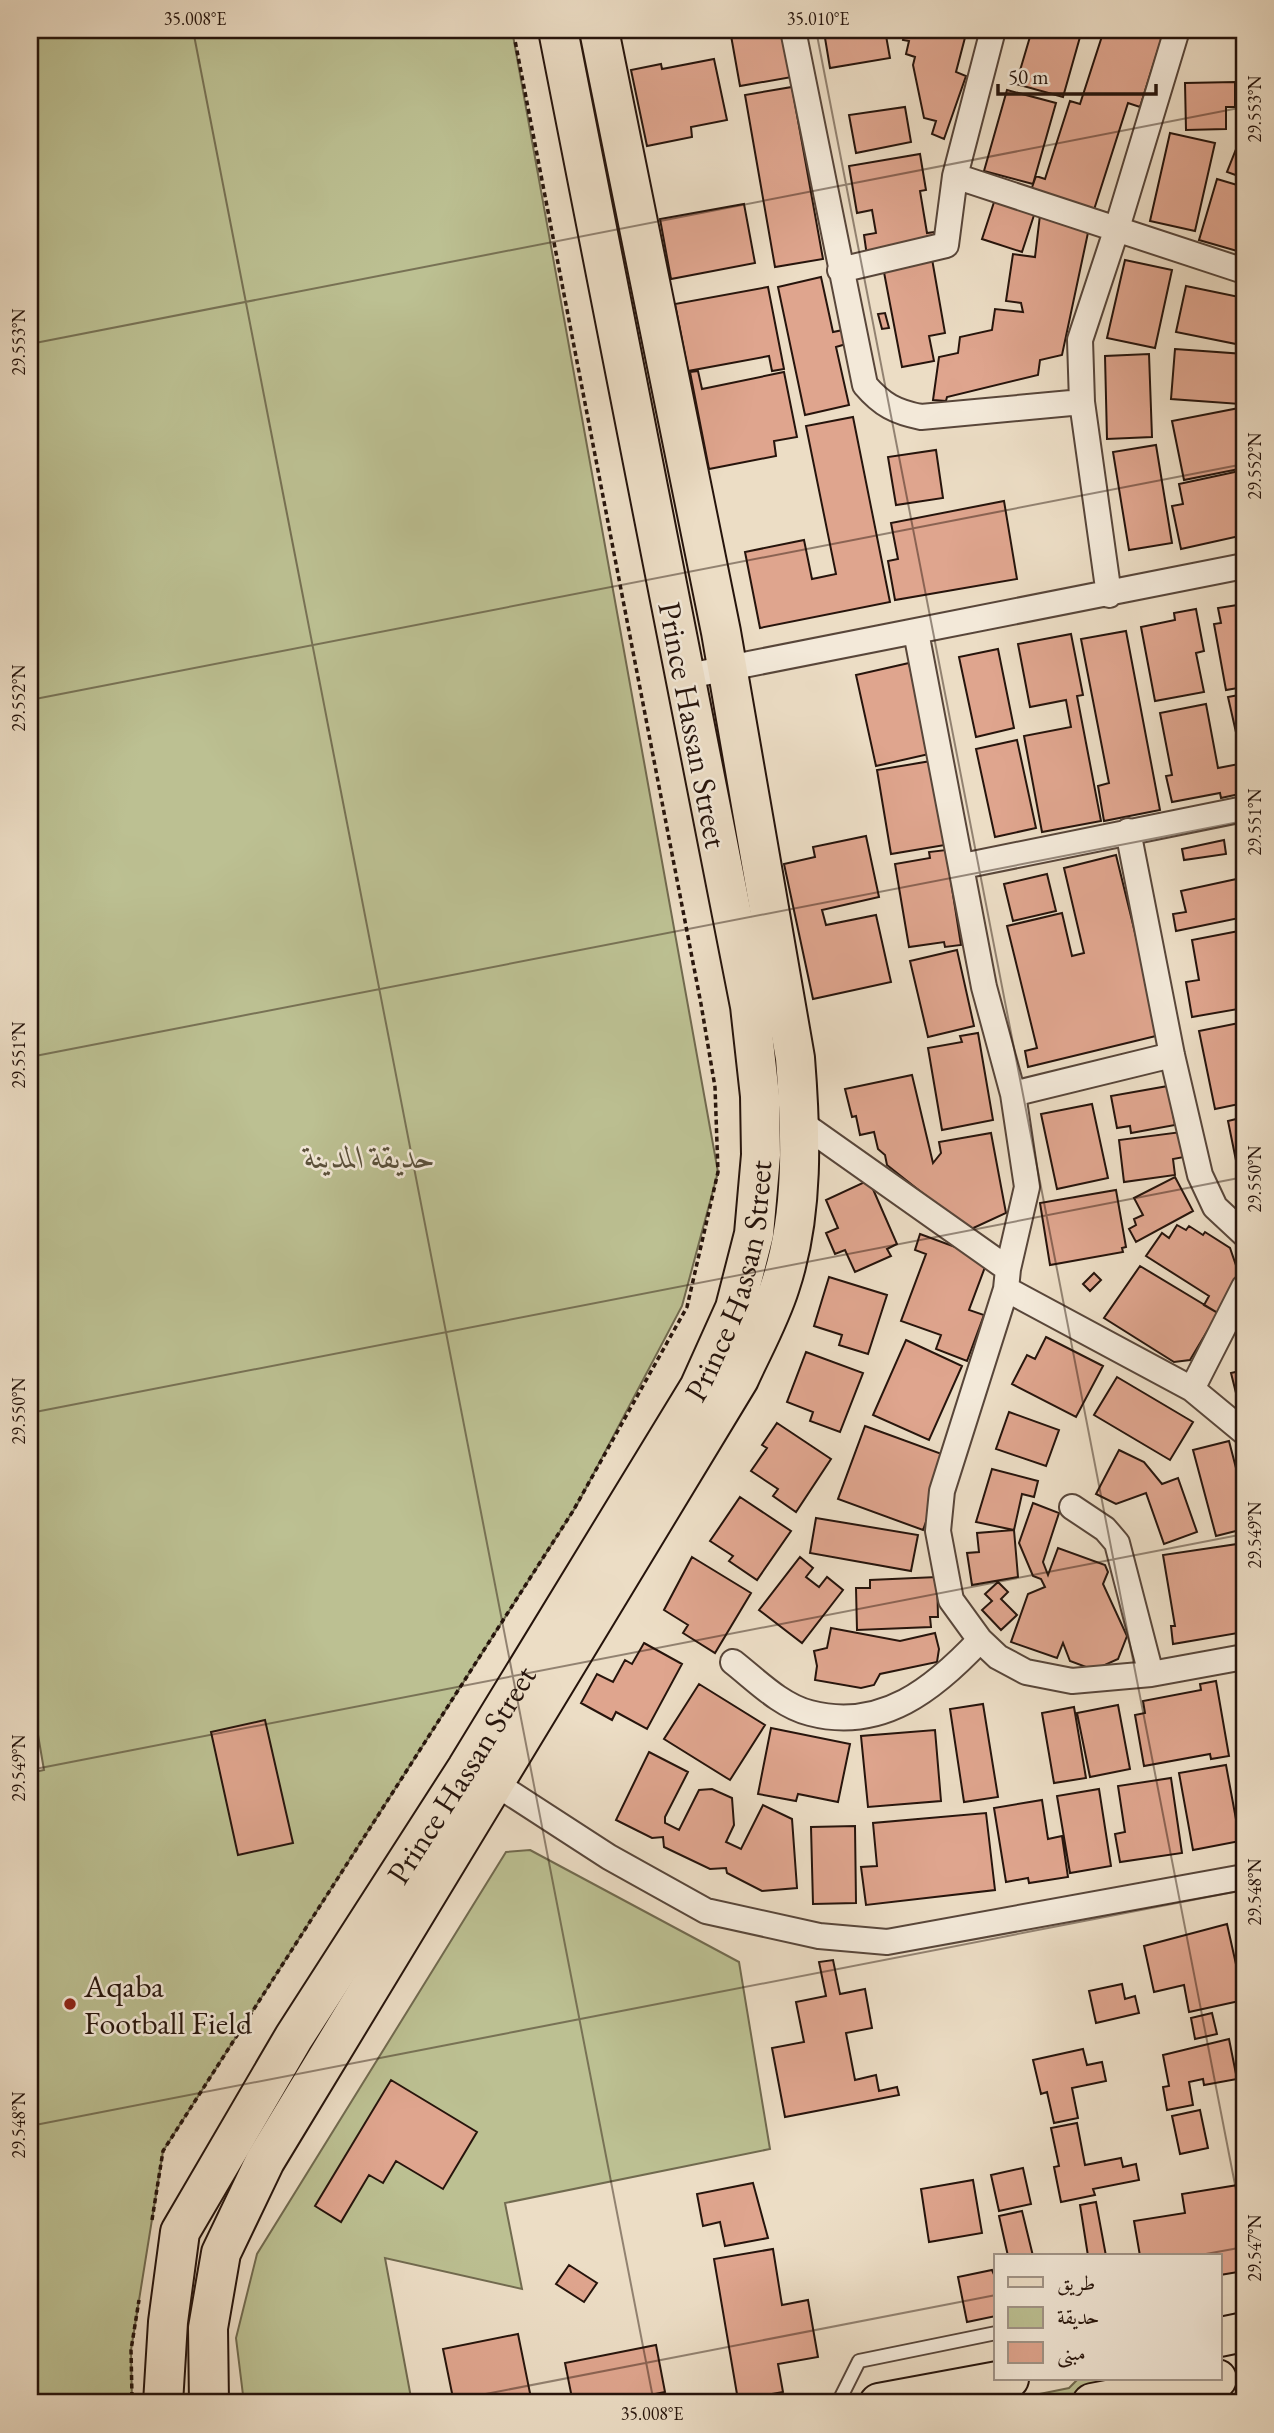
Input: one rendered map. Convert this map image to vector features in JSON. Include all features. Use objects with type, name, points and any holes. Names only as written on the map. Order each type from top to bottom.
[{"type":"main road","name":"Prince Hassan Street","points":[[209,2403],[208,2328],[221,2253],[265,2161],[699,1388],[735,1308],[754,1234],[761,1155],[760,1096],[750,1006],[558,30]]},
{"type":"main road","name":"Prince Hassan Street","points":[[163,2403],[168,2322],[180,2232],[294,2037],[482,1775],[739,1379],[780,1286],[796,1220],[800,1122],[795,1058],[726,670],[599,30]]},
{"type":"main road","points":[[1222,2337],[1244,2332]]},
{"type":"main road","points":[[1222,2378],[1244,2374]]},
{"type":"main road","points":[[902,2401],[1004,2380]]},
{"type":"main road","points":[[1092,2403],[1213,2380]]},
{"type":"street","points":[[793,30],[839,270],[865,385],[878,400],[896,412],[921,417],[1082,402]]},
{"type":"street","points":[[839,270],[946,245],[955,176],[992,30]]},
{"type":"street","points":[[1109,595],[1082,402],[1080,340],[1177,30]]},
{"type":"street","points":[[955,176],[1244,271]]},
{"type":"street","points":[[684,677],[1109,595],[1244,566]]},
{"type":"street","points":[[916,632],[963,866],[984,987],[1013,1094],[1027,1187],[1007,1279],[942,1492],[938,1531],[951,1600],[980,1640],[998,1657],[1026,1672],[1072,1681],[1152,1674],[1244,1657]]},
{"type":"street","points":[[963,866],[1244,809]]},
{"type":"street","points":[[1128,831],[1172,1055],[1200,1175],[1215,1208],[1244,1234]]},
{"type":"street","points":[[1013,1094],[1172,1055]]},
{"type":"street","points":[[800,1122],[1007,1279],[1192,1389],[1244,1432]]},
{"type":"street","points":[[1192,1389],[1244,1287]]},
{"type":"street","points":[[1072,1507],[1105,1529],[1117,1543],[1152,1674]]},
{"type":"street","points":[[733,1662],[775,1696],[809,1713],[848,1717],[888,1709],[918,1695],[944,1678],[980,1640]]},
{"type":"street","points":[[482,1775],[609,1857],[706,1911],[819,1936],[887,1942],[1244,1877]]},
{"type":"lane","points":[[838,2403],[859,2361],[994,2333]]},
{"type":"path","points":[[150,2231],[163,2151],[573,1511],[687,1307],[718,1172],[715,1087],[701,1004],[513,30]]},
{"type":"path","points":[[132,2403],[131,2350],[139,2297]]},
{"type":"green space","name":"حديقة المدينة","points":[[30,30],[512,30],[718,1172],[682,1306],[577,1505],[163,2151],[131,2350],[132,2403],[30,2403],[30,1773],[44,1770],[30,1688]]},
{"type":"green space","points":[[530,1850],[739,1962],[770,2149],[505,2203],[522,2289],[385,2258],[412,2403],[244,2403],[236,2338],[257,2254],[506,1852]]},
{"type":"green space","points":[[1077,2380],[1155,2380],[1034,2403],[995,2403],[1069,2388]]},
{"type":"building","points":[[730,30],[784,30],[792,77],[740,86]]},
{"type":"building","points":[[837,30],[885,30],[890,58],[830,68],[825,38]]},
{"type":"building","points":[[905,30],[967,30],[956,72],[966,76],[944,139],[932,134],[936,121],[924,118],[913,65],[915,57],[906,54],[909,41],[903,40]]},
{"type":"building","points":[[1032,30],[1082,30],[1063,97],[1016,84]]},
{"type":"building","points":[[1104,30],[1139,30],[1162,37],[1140,107],[1128,103],[1092,216],[1029,196],[1036,176],[1045,179],[1070,101],[1080,104]]},
{"type":"building","points":[[1206,30],[1244,30],[1244,35]]},
{"type":"building","points":[[714,59],[727,120],[691,127],[692,137],[647,146],[631,70],[661,64],[662,69]]},
{"type":"building","points":[[1235,82],[1235,107],[1226,107],[1226,129],[1186,130],[1185,83]]},
{"type":"building","points":[[792,87],[823,259],[775,267],[745,95]]},
{"type":"building","points":[[1007,90],[1056,103],[1033,184],[984,171]]},
{"type":"building","points":[[905,107],[911,142],[856,153],[849,115]]},
{"type":"building","points":[[1244,129],[1244,178],[1227,172]]},
{"type":"building","points":[[1170,133],[1215,143],[1195,231],[1150,221]]},
{"type":"building","points":[[920,154],[926,190],[920,191],[927,233],[934,232],[937,244],[867,256],[864,235],[876,233],[872,210],[857,213],[849,166]]},
{"type":"building","points":[[1217,179],[1244,187],[1244,253],[1199,240]]},
{"type":"building","points":[[997,193],[1037,206],[1022,252],[982,239]]},
{"type":"building","points":[[744,204],[755,263],[671,279],[660,219]]},
{"type":"building","points":[[1040,215],[1089,228],[1062,355],[1040,360],[1038,375],[947,397],[946,401],[933,400],[939,357],[958,353],[960,337],[992,330],[995,309],[1023,312],[1021,303],[1006,301],[1013,254],[1035,257]]},
{"type":"building","points":[[932,259],[945,333],[929,336],[934,361],[902,367],[883,267]]},
{"type":"building","points":[[1125,260],[1172,270],[1155,348],[1107,338]]},
{"type":"building","points":[[821,277],[833,332],[843,330],[846,344],[836,347],[849,405],[805,415],[778,287]]},
{"type":"building","points":[[1186,286],[1244,298],[1236,344],[1176,332]]},
{"type":"building","points":[[768,287],[784,369],[772,371],[769,356],[688,371],[675,304]]},
{"type":"building","points":[[885,313],[889,328],[882,329],[878,314]]},
{"type":"building","points":[[1175,349],[1244,354],[1240,404],[1171,399]]},
{"type":"building","points":[[1149,354],[1152,437],[1107,439],[1105,356]]},
{"type":"building","points":[[698,371],[702,389],[784,372],[797,437],[774,441],[776,456],[709,469],[690,372]]},
{"type":"building","points":[[1239,408],[1244,433],[1244,468],[1184,480],[1172,421]]},
{"type":"building","points":[[853,417],[890,602],[760,628],[745,552],[804,540],[812,579],[836,574],[806,426]]},
{"type":"building","points":[[1156,445],[1172,543],[1129,550],[1113,452]]},
{"type":"building","points":[[936,450],[943,498],[896,505],[888,457]]},
{"type":"building","points":[[1244,470],[1244,505],[1240,506],[1244,535],[1181,549],[1172,506],[1183,504],[1179,484]]},
{"type":"building","points":[[1004,501],[1017,579],[895,600],[888,561],[898,559],[891,523]]},
{"type":"building","points":[[1244,604],[1244,687],[1226,690],[1214,624],[1221,623],[1218,608]]},
{"type":"building","points":[[1196,609],[1204,651],[1196,653],[1204,692],[1155,701],[1141,627],[1175,620],[1174,613]]},
{"type":"building","points":[[1126,631],[1160,810],[1104,821],[1098,786],[1109,783],[1081,639]]},
{"type":"building","points":[[1071,634],[1083,695],[1077,696],[1101,821],[1042,832],[1024,736],[1071,727],[1066,700],[1030,707],[1018,644]]},
{"type":"building","points":[[998,649],[1014,728],[976,737],[959,657]]},
{"type":"building","points":[[909,663],[929,754],[876,766],[856,675]]},
{"type":"building","points":[[1244,694],[1244,749],[1240,750],[1228,697]]},
{"type":"building","points":[[1206,704],[1218,768],[1239,764],[1237,755],[1244,753],[1244,793],[1221,798],[1220,793],[1172,802],[1166,776],[1172,775],[1160,713]]},
{"type":"building","points":[[1017,740],[1036,828],[995,837],[976,749]]},
{"type":"building","points":[[931,761],[945,845],[891,854],[877,770]]},
{"type":"building","points":[[866,836],[879,897],[822,910],[826,925],[876,915],[891,982],[813,999],[784,864],[815,857],[813,847]]},
{"type":"building","points":[[1224,840],[1226,854],[1184,860],[1182,849]]},
{"type":"building","points":[[946,850],[961,945],[945,947],[944,942],[909,947],[895,864],[930,858],[929,852]]},
{"type":"building","points":[[1116,855],[1160,1035],[1028,1067],[1025,1051],[1037,1048],[1007,926],[1062,913],[1072,956],[1084,953],[1064,868]]},
{"type":"building","points":[[1047,874],[1056,911],[1013,921],[1004,884]]},
{"type":"building","points":[[1241,878],[1244,917],[1176,931],[1173,914],[1186,912],[1181,891]]},
{"type":"building","points":[[1244,930],[1244,953],[1238,954],[1240,964],[1244,964],[1244,1008],[1192,1017],[1186,982],[1199,980],[1192,940]]},
{"type":"building","points":[[957,950],[974,1026],[928,1037],[910,961]]},
{"type":"building","points":[[1244,1022],[1244,1103],[1215,1109],[1199,1031]]},
{"type":"building","points":[[978,1033],[993,1120],[942,1130],[928,1048],[962,1042],[960,1036]]},
{"type":"building","points":[[912,1075],[933,1163],[941,1153],[939,1142],[991,1133],[1006,1213],[969,1230],[887,1165],[885,1155],[878,1149],[874,1132],[860,1135],[845,1089]]},
{"type":"building","points":[[1168,1086],[1175,1125],[1131,1133],[1130,1126],[1117,1128],[1111,1096]]},
{"type":"building","points":[[1092,1104],[1108,1178],[1057,1189],[1041,1114]]},
{"type":"building","points":[[1244,1117],[1244,1200],[1228,1121]]},
{"type":"building","points":[[1181,1132],[1184,1157],[1173,1159],[1175,1175],[1124,1182],[1119,1140]]},
{"type":"building","points":[[1175,1177],[1193,1211],[1136,1242],[1129,1229],[1136,1225],[1134,1219],[1143,1215],[1134,1198]]},
{"type":"building","points":[[869,1180],[897,1244],[887,1249],[891,1256],[855,1272],[845,1250],[835,1254],[826,1233],[838,1228],[826,1200]]},
{"type":"building","points":[[1116,1190],[1126,1247],[1122,1248],[1123,1252],[1050,1265],[1040,1203]]},
{"type":"building","points":[[1177,1225],[1186,1230],[1189,1226],[1203,1235],[1205,1232],[1230,1248],[1239,1274],[1218,1313],[1204,1305],[1209,1296],[1146,1256],[1162,1233],[1169,1238]]},
{"type":"building","points":[[920,1234],[988,1259],[969,1310],[984,1315],[967,1361],[936,1349],[941,1335],[901,1321],[926,1254],[915,1250]]},
{"type":"building","points":[[1140,1266],[1218,1313],[1190,1360],[1174,1362],[1104,1318]]},
{"type":"building","points":[[1094,1273],[1101,1280],[1090,1291],[1083,1284]]},
{"type":"building","points":[[829,1277],[887,1295],[868,1354],[839,1345],[842,1335],[814,1326]]},
{"type":"building","points":[[1046,1337],[1103,1366],[1076,1417],[1012,1384],[1027,1355],[1035,1359]]},
{"type":"building","points":[[906,1340],[962,1366],[929,1440],[873,1415]]},
{"type":"building","points":[[806,1352],[863,1373],[840,1432],[810,1421],[813,1412],[787,1402]]},
{"type":"building","points":[[1244,1370],[1244,1397],[1236,1393],[1231,1373]]},
{"type":"building","points":[[1117,1377],[1193,1422],[1170,1460],[1094,1415]]},
{"type":"building","points":[[1009,1412],[1059,1430],[1046,1466],[996,1449]]},
{"type":"building","points":[[777,1423],[831,1459],[796,1512],[773,1496],[778,1489],[751,1471],[767,1448],[762,1445]]},
{"type":"building","points":[[865,1426],[950,1457],[923,1530],[838,1499]]},
{"type":"building","points":[[1229,1441],[1244,1499],[1244,1529],[1216,1536],[1193,1450]]},
{"type":"building","points":[[1119,1450],[1144,1462],[1162,1484],[1178,1478],[1197,1532],[1164,1544],[1146,1493],[1116,1504],[1096,1494]]},
{"type":"building","points":[[992,1469],[1038,1481],[1034,1497],[1022,1494],[1014,1530],[976,1522]]},
{"type":"building","points":[[740,1497],[791,1531],[757,1580],[729,1561],[733,1556],[710,1541]]},
{"type":"building","points":[[1033,1503],[1059,1513],[1043,1562],[1048,1575],[1058,1548],[1105,1565],[1108,1572],[1103,1584],[1127,1636],[1118,1659],[1094,1670],[1070,1661],[1063,1643],[1057,1658],[1011,1642],[1028,1594],[1045,1587],[1041,1579],[1033,1576],[1019,1543]]},
{"type":"building","points":[[816,1518],[918,1535],[911,1571],[810,1553]]},
{"type":"building","points":[[1014,1530],[1018,1577],[972,1585],[967,1553],[979,1552],[977,1533]]},
{"type":"building","points":[[1244,1543],[1244,1632],[1173,1644],[1171,1626],[1175,1626],[1163,1555]]},
{"type":"building","points":[[692,1557],[751,1593],[715,1653],[683,1633],[688,1625],[664,1610]]},
{"type":"building","points":[[800,1557],[813,1568],[806,1577],[819,1587],[827,1577],[843,1590],[802,1643],[759,1610]]},
{"type":"building","points":[[937,1577],[938,1617],[930,1617],[931,1627],[857,1630],[856,1588],[870,1588],[870,1580]]},
{"type":"building","points":[[998,1582],[1008,1592],[1001,1599],[1017,1615],[1001,1630],[982,1610],[992,1601],[985,1594]]},
{"type":"building","points":[[831,1628],[900,1641],[935,1633],[939,1649],[937,1662],[880,1674],[874,1685],[861,1688],[815,1680],[817,1666],[814,1651],[827,1648]]},
{"type":"building","points":[[644,1643],[682,1664],[647,1729],[616,1712],[612,1720],[581,1703],[597,1674],[613,1682],[625,1660],[632,1664]]},
{"type":"building","points":[[1216,1681],[1229,1756],[1211,1759],[1210,1754],[1144,1766],[1135,1715],[1145,1713],[1143,1701],[1201,1690],[1200,1684]]},
{"type":"building","points":[[1244,1681],[1244,1714],[1239,1682]]},
{"type":"building","points":[[699,1684],[765,1725],[730,1780],[664,1739]]},
{"type":"building","points":[[983,1704],[998,1797],[964,1802],[950,1709]]},
{"type":"building","points":[[1118,1705],[1130,1769],[1090,1777],[1077,1713]]},
{"type":"building","points":[[1074,1707],[1086,1778],[1054,1783],[1042,1713]]},
{"type":"building","points":[[265,1720],[293,1843],[238,1855],[211,1732]]},
{"type":"building","points":[[771,1728],[850,1744],[838,1802],[798,1794],[796,1801],[758,1794]]},
{"type":"building","points":[[935,1730],[941,1801],[868,1807],[861,1736]]},
{"type":"building","points":[[649,1752],[688,1772],[665,1817],[665,1823],[679,1830],[699,1790],[712,1789],[732,1798],[734,1825],[726,1842],[741,1849],[763,1805],[792,1819],[797,1888],[762,1891],[727,1873],[726,1868],[710,1869],[664,1847],[663,1837],[652,1838],[616,1820]]},
{"type":"building","points":[[1226,1765],[1240,1841],[1193,1850],[1179,1773]]},
{"type":"building","points":[[1171,1778],[1182,1853],[1120,1862],[1115,1834],[1125,1832],[1118,1786]]},
{"type":"building","points":[[1099,1789],[1111,1866],[1070,1873],[1057,1796]]},
{"type":"building","points":[[1042,1800],[1048,1839],[1062,1836],[1068,1877],[1029,1883],[1028,1878],[1006,1882],[994,1808]]},
{"type":"building","points":[[986,1813],[995,1890],[866,1905],[861,1867],[877,1866],[873,1823]]},
{"type":"building","points":[[855,1826],[856,1903],[813,1904],[811,1827]]},
{"type":"building","points":[[1227,1924],[1244,2000],[1189,2012],[1184,1985],[1154,1992],[1144,1946]]},
{"type":"building","points":[[833,1960],[840,1994],[865,1989],[872,2028],[846,2033],[855,2080],[876,2075],[879,2091],[897,2087],[899,2095],[785,2117],[772,2048],[804,2042],[796,2002],[826,1996],[819,1962]]},
{"type":"building","points":[[1122,1984],[1125,1999],[1135,1996],[1139,2013],[1096,2023],[1089,1991]]},
{"type":"building","points":[[1212,2013],[1217,2034],[1195,2039],[1191,2018]]},
{"type":"building","points":[[1229,2039],[1237,2079],[1204,2085],[1203,2079],[1189,2082],[1193,2105],[1167,2110],[1163,2087],[1169,2086],[1163,2055]]},
{"type":"building","points":[[1083,2049],[1087,2065],[1102,2062],[1106,2081],[1072,2088],[1078,2118],[1054,2123],[1047,2092],[1041,2094],[1033,2060]]},
{"type":"building","points":[[391,2080],[477,2132],[443,2189],[396,2161],[383,2183],[369,2175],[341,2222],[315,2206]]},
{"type":"building","points":[[1200,2110],[1208,2148],[1180,2154],[1172,2116]]},
{"type":"building","points":[[1077,2123],[1085,2165],[1121,2158],[1123,2167],[1136,2164],[1139,2180],[1093,2189],[1095,2195],[1061,2202],[1054,2167],[1059,2166],[1051,2128]]},
{"type":"building","points":[[1023,2168],[1031,2204],[999,2211],[991,2175]]},
{"type":"building","points":[[973,2180],[982,2233],[929,2242],[921,2189]]},
{"type":"building","points":[[753,2183],[768,2238],[725,2246],[720,2222],[703,2226],[697,2194]]},
{"type":"building","points":[[1244,2184],[1244,2271],[1222,2275],[1222,2254],[1140,2254],[1134,2221],[1185,2213],[1182,2194]]},
{"type":"building","points":[[1096,2202],[1106,2254],[1088,2254],[1080,2205]]},
{"type":"building","points":[[1022,2211],[1033,2254],[1008,2254],[999,2216]]},
{"type":"building","points":[[773,2249],[782,2305],[808,2300],[818,2357],[778,2364],[783,2392],[738,2400],[714,2259]]},
{"type":"building","points":[[569,2265],[597,2283],[584,2302],[556,2284]]},
{"type":"building","points":[[992,2270],[994,2316],[967,2322],[958,2277]]},
{"type":"building","points":[[518,2334],[532,2403],[454,2403],[443,2349]]},
{"type":"building","points":[[656,2345],[665,2392],[611,2403],[573,2403],[565,2363]]},
{"type":"place","name":"Aqaba Football Field","points":[[70,2004]]}]
